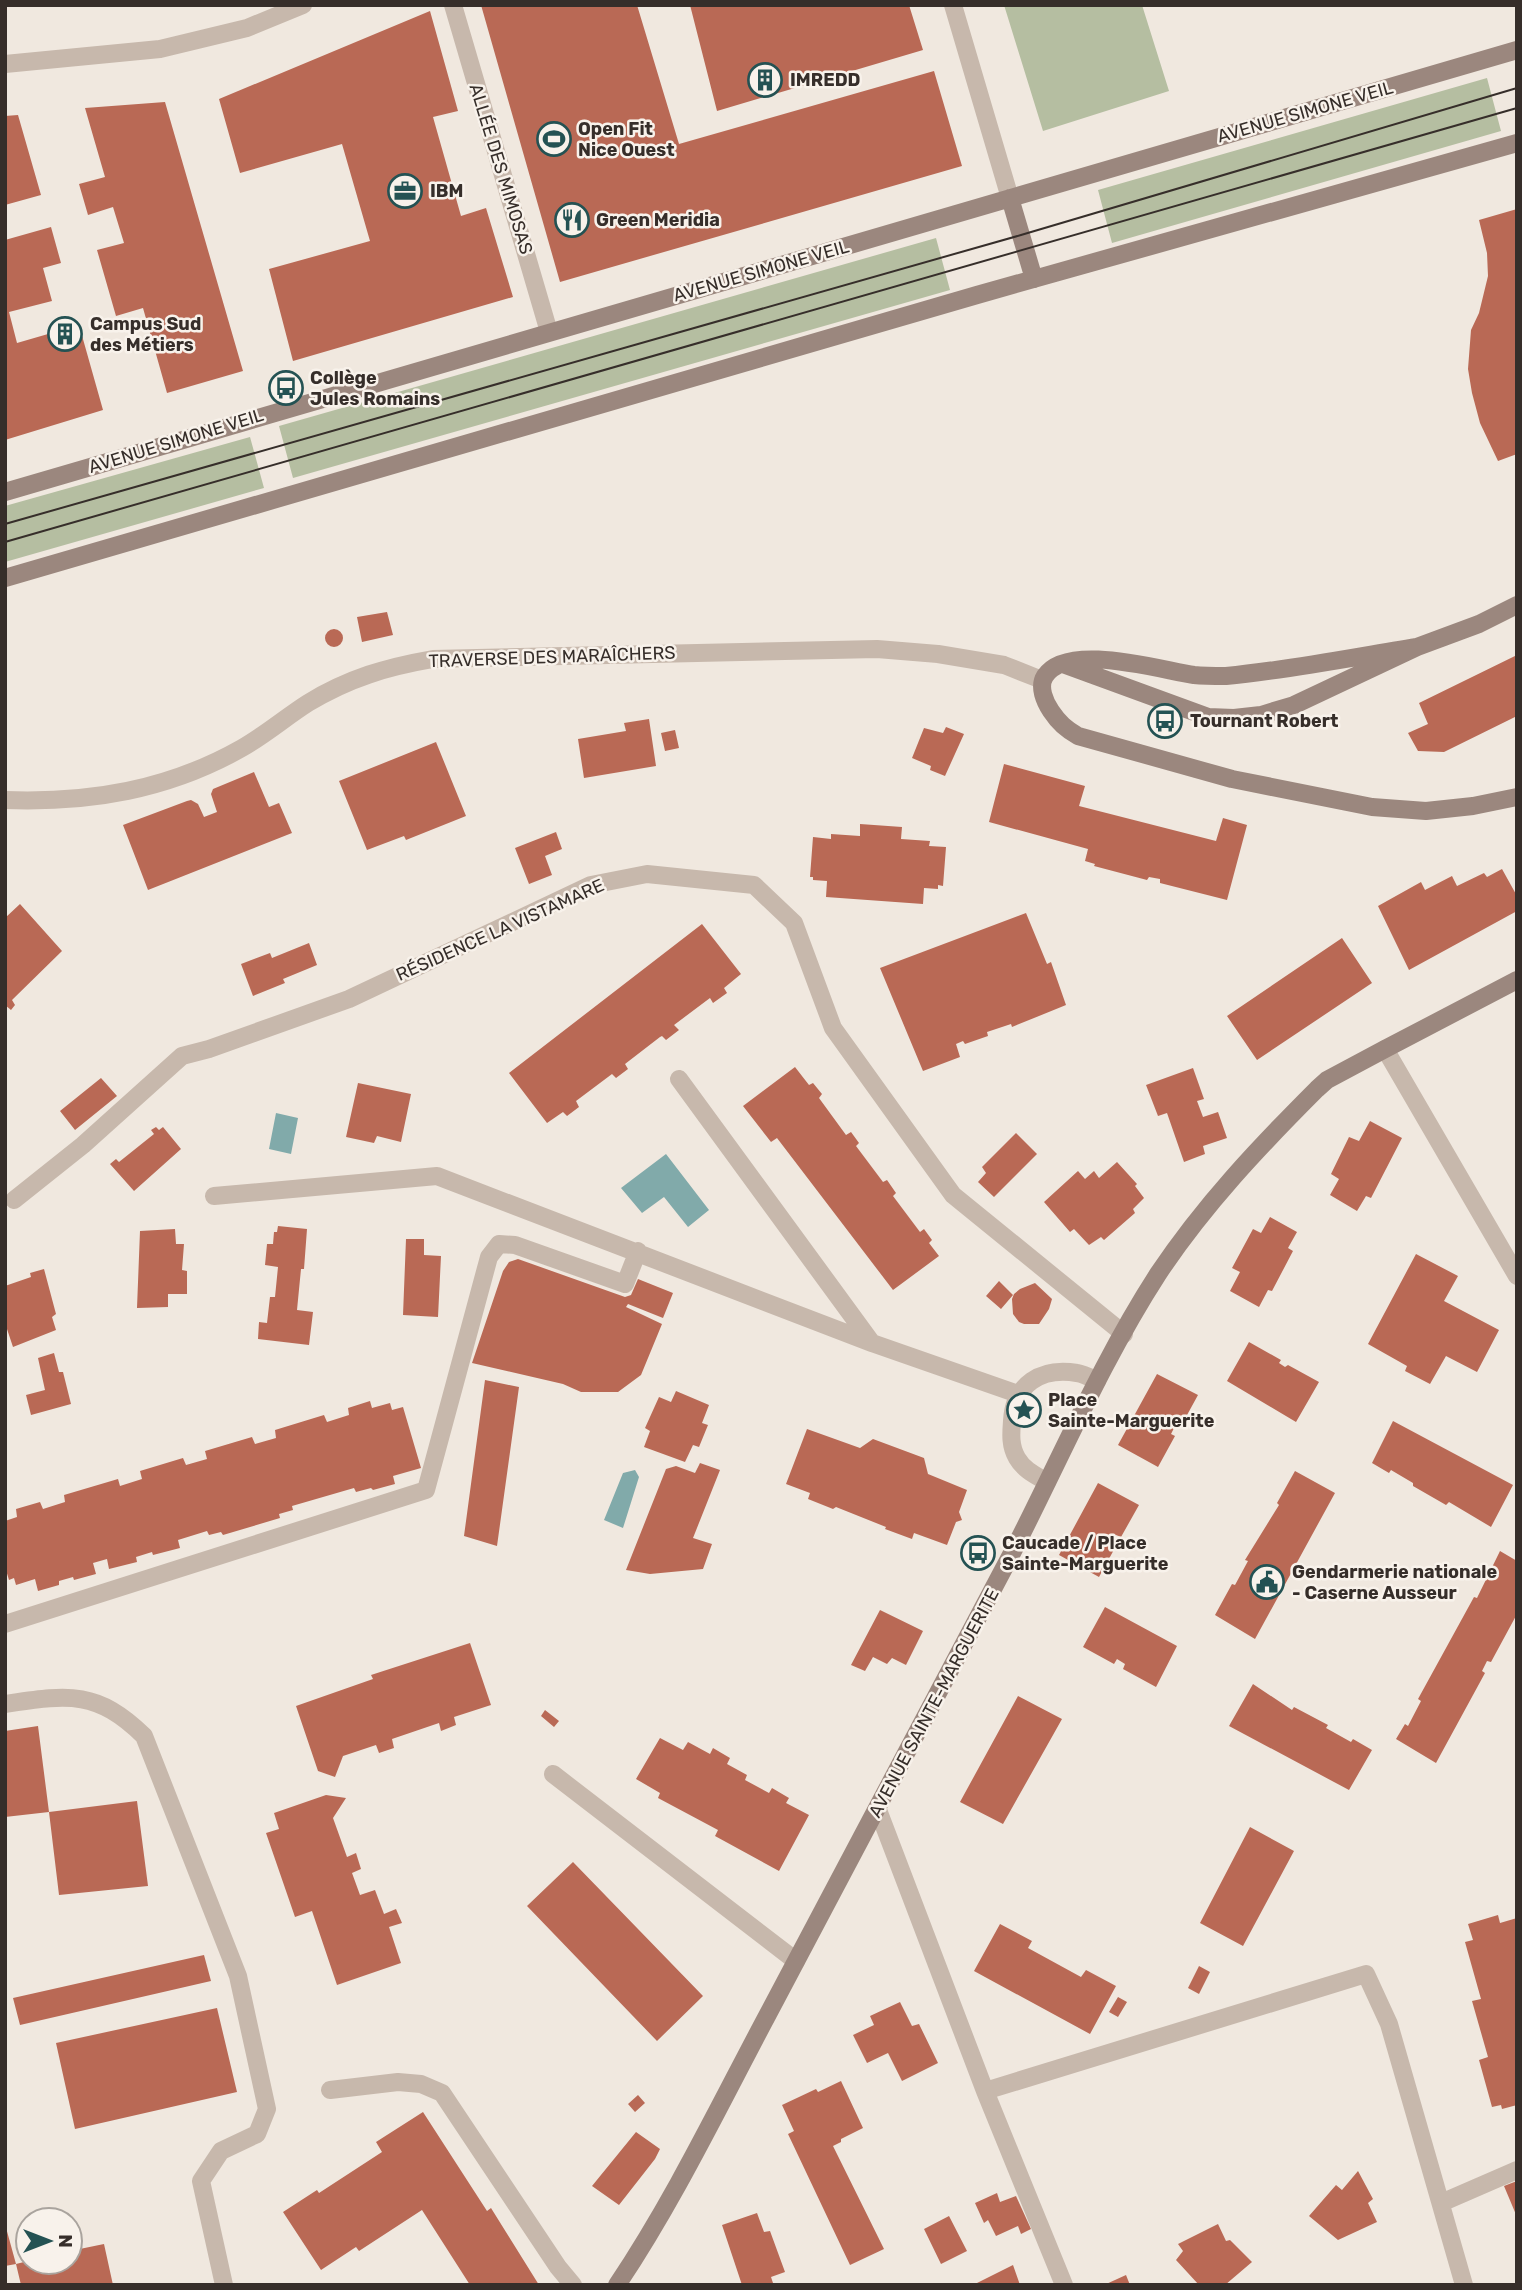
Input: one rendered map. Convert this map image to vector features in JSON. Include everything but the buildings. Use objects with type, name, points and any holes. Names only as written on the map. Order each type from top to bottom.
[{"type":"main road","name":"AVENUE SIMONE VEIL","points":[[5,492],[1517,50]]},
{"type":"main road","points":[[5,578],[1034,279],[1517,143]]},
{"type":"main road","points":[[1010,198],[1034,279]]},
{"type":"main road","points":[[1063,664],[1208,717],[1261,715],[1294,705],[1417,646],[1479,624],[1517,605]]},
{"type":"main road","points":[[1417,646],[1284,669],[1223,676],[1197,676],[1104,659],[1078,660],[1049,671],[1042,680],[1044,698],[1063,727],[1078,736],[1232,779],[1371,807],[1426,811],[1473,806],[1517,797]]},
{"type":"main road","name":"AVENUE SAINTE-MARGUERITE","points":[[617,2285],[670,2197],[878,1810],[1097,1381],[1172,1254],[1216,1195],[1254,1152],[1327,1080],[1517,980]]},
{"type":"street","points":[[5,64],[160,49],[247,28],[303,5]]},
{"type":"street","name":"ALLÉE DES MIMOSAS","points":[[453,5],[549,332]]},
{"type":"street","points":[[953,5],[1010,198]]},
{"type":"street","name":"TRAVERSE DES MARAÎCHERS","points":[[5,800],[73,799],[117,794],[162,784],[203,768],[244,747],[308,703],[351,679],[391,666],[433,659],[877,649],[938,654],[1004,666],[1042,680]]},
{"type":"street","name":"RÉSIDENCE LA VISTAMARE","points":[[14,1200],[83,1145],[181,1056],[209,1049],[349,999],[591,885],[647,874],[754,885],[794,923],[833,1028],[953,1195],[1124,1334]]},
{"type":"street","points":[[1385,1049],[1517,1276]]},
{"type":"street","points":[[678,1079],[872,1343]]},
{"type":"street","points":[[214,1196],[438,1176],[872,1343],[1018,1394]]},
{"type":"street","points":[[5,1624],[426,1490],[489,1257],[499,1244],[515,1245],[625,1284],[638,1251]]},
{"type":"street","points":[[1047,1482],[1028,1471],[1018,1460],[1012,1447],[1012,1415],[1018,1394],[1029,1380],[1059,1372],[1079,1373],[1097,1381]]},
{"type":"street","points":[[5,1704],[57,1696],[96,1702],[128,1720],[144,1736],[239,1976],[267,2109],[257,2134],[221,2151],[201,2181],[224,2285]]},
{"type":"street","points":[[553,1774],[796,1961]]},
{"type":"street","points":[[878,1810],[985,2091],[1064,2285]]},
{"type":"street","points":[[985,2091],[1366,1974],[1390,2024],[1464,2285]]},
{"type":"street","points":[[330,2090],[398,2082],[421,2084],[442,2093],[558,2267],[573,2285]]},
{"type":"street","points":[[1441,2203],[1517,2170]]},
{"type":"green space","points":[[1004,5],[1142,5],[1169,91],[1043,131]]},
{"type":"green space","points":[[1487,78],[1501,131],[1112,243],[1098,190]]},
{"type":"green space","points":[[936,238],[950,290],[293,478],[279,426]]},
{"type":"green space","points":[[250,437],[264,488],[5,562],[5,506]]},
{"type":"water","points":[[276,1113],[298,1118],[291,1154],[269,1149]]},
{"type":"water","points":[[666,1154],[709,1210],[688,1227],[664,1197],[642,1213],[621,1188]]},
{"type":"water","points":[[635,1470],[639,1477],[623,1528],[604,1520],[623,1473]]},
{"type":"tram line","points":[[5,524],[1021,235],[1517,88]]},
{"type":"tram line","points":[[5,542],[1517,108]]},
{"type":"place","name":"IMREDD","points":[[765,80]]},
{"type":"place","name":"Open Fit Nice Ouest","points":[[554,139]]},
{"type":"place","name":"IBM","points":[[405,191]]},
{"type":"place","name":"Green Meridia","points":[[572,220]]},
{"type":"place","name":"Campus Sud des Métiers","points":[[65,334]]},
{"type":"place","name":"Collège Jules Romains","points":[[286,388]]},
{"type":"place","name":"Tournant Robert","points":[[1165,721]]},
{"type":"place","name":"Place Sainte-Marguerite","points":[[1024,1410]]},
{"type":"place","name":"Caucade / Place Sainte-Marguerite","points":[[978,1553]]},
{"type":"place","name":"Gendarmerie nationale - Caserne Ausseur","points":[[1267,1582]]}]
